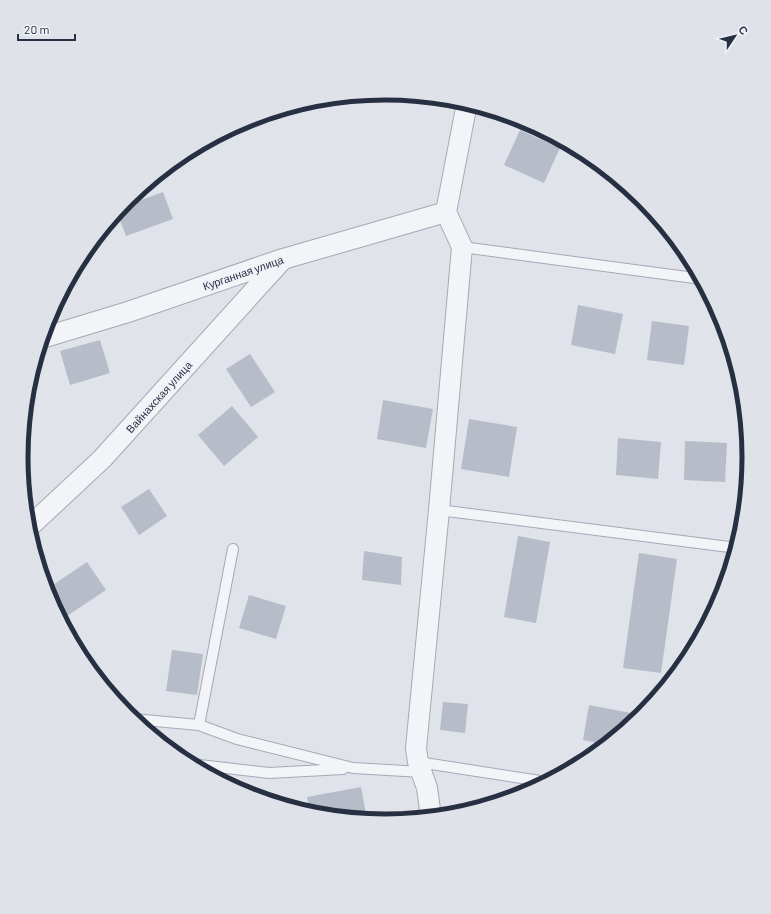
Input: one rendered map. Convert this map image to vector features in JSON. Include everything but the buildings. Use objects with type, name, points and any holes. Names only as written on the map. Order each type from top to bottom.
[{"type":"street","points":[[430,811],[427,788],[416,748],[462,247],[446,212],[466,109]]},
{"type":"street","name":"Курганная улица","points":[[49,336],[128,312],[283,259],[446,212]]},
{"type":"street","name":"Вайнахская улица","points":[[34,522],[102,459],[283,259]]},
{"type":"lane","points":[[462,247],[695,278]]},
{"type":"lane","points":[[439,510],[732,547]]},
{"type":"lane","points":[[199,725],[233,549]]},
{"type":"lane","points":[[144,720],[199,725],[237,739],[353,768]]},
{"type":"lane","points":[[205,766],[269,773],[353,768],[420,767],[537,781]]}]
